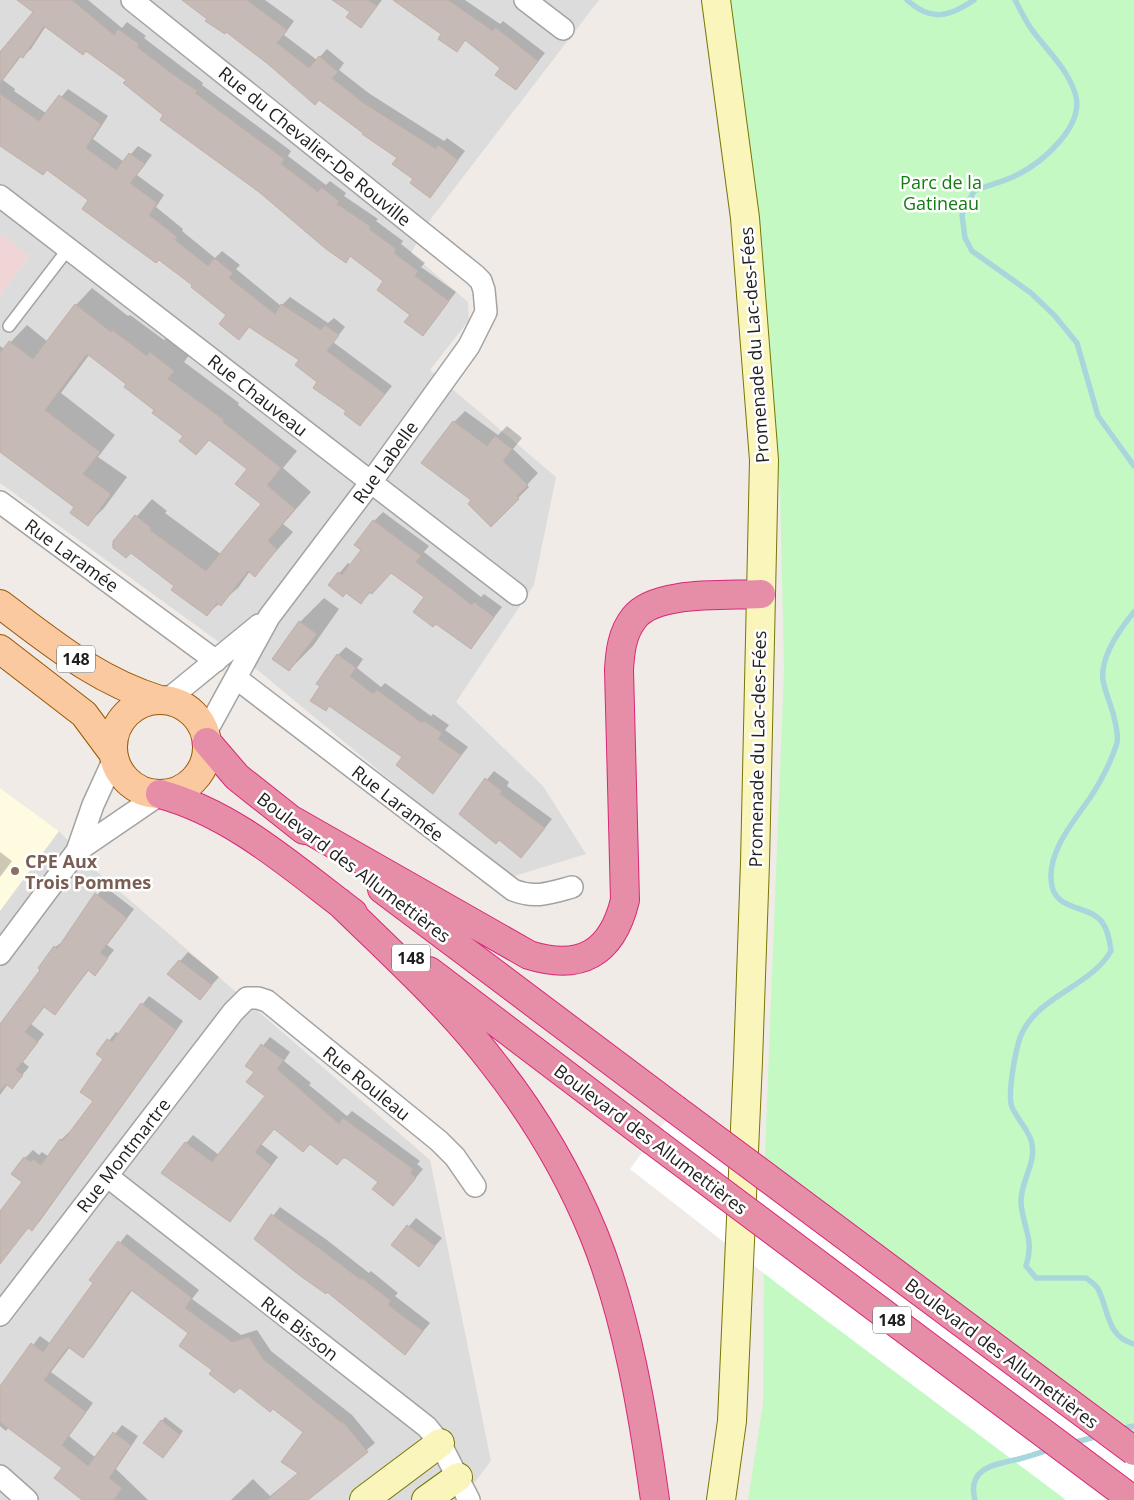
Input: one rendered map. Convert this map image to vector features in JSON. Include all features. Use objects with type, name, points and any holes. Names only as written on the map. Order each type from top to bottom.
[{"type":"highway","points":[[290,819],[529,955],[561,962],[573,962],[588,956],[600,948],[609,937],[622,914],[625,900],[619,670],[620,651],[626,632],[634,617],[650,606],[663,602],[675,599],[761,594]]},
{"type":"highway","name":"Boulevard des Allumettières","points":[[206,738],[237,777],[290,819],[1134,1451]]},
{"type":"highway","name":"Boulevard des Allumettières","points":[[160,794],[196,805],[237,827],[1133,1500]]},
{"type":"highway","points":[[338,902],[433,994],[477,1043],[520,1100],[561,1167],[594,1236],[617,1310],[646,1439],[656,1500]]},
{"type":"main road","name":"148","points":[[0,604],[55,646],[116,684],[163,700]]},
{"type":"main road","name":"148","points":[[0,649],[84,714],[113,756]]},
{"type":"main road","points":[[163,700],[176,703],[195,716],[206,738],[206,755],[195,778],[185,787],[173,792],[160,794],[142,791],[129,783],[119,771],[113,756],[113,737],[119,722],[130,710],[144,703],[163,700]]},
{"type":"street","name":"Rue du Chevalier-De Rouville","points":[[132,0],[475,275],[481,281],[486,300]]},
{"type":"street","points":[[525,0],[562,29]]},
{"type":"street","name":"Promenade du Lac-des-Fées","points":[[716,0],[745,218],[764,460],[755,863],[739,1260],[732,1421],[721,1500]]},
{"type":"street","name":"Rue Chauveau","points":[[0,196],[516,594]]},
{"type":"street","name":"Rue Labelle","points":[[206,738],[269,617],[371,482],[469,346],[486,312],[486,300]]},
{"type":"street","name":"Rue Laramée","points":[[0,502],[216,661]]},
{"type":"street","name":"Rue Labelle","points":[[163,700],[216,661],[269,617]]},
{"type":"street","name":"Rue Laramée","points":[[236,678],[514,890],[526,895],[538,896],[572,887]]},
{"type":"street","points":[[0,954],[77,851],[113,756]]},
{"type":"street","points":[[77,851],[160,794]]},
{"type":"street","name":"Rue Montmartre","points":[[0,1315],[233,1012],[247,998]]},
{"type":"street","name":"Rue Rouleau","points":[[247,998],[258,998],[267,1001],[439,1141],[455,1157],[475,1186]]},
{"type":"street","name":"Rue Bisson","points":[[107,1176],[421,1422],[440,1443],[463,1488]]},
{"type":"street","points":[[364,1500],[440,1443]]},
{"type":"street","points":[[0,1476],[27,1500]]},
{"type":"street","points":[[426,1500],[463,1488]]},
{"type":"lane","points":[[9,326],[68,249]]},
{"type":"shaded area","points":[[0,0],[599,0],[430,220],[411,253],[468,302],[469,320],[430,370],[556,477],[534,585],[456,702],[543,786],[586,854],[508,878],[260,672],[0,483],[0,296],[30,256],[0,233]]},
{"type":"shaded area","points":[[0,233],[30,256],[0,296]]},
{"type":"shaded area","points":[[0,788],[59,831],[95,870],[430,1160],[491,1461],[461,1500],[0,1500]]},
{"type":"shaded area","name":"CPE Aux Trois Pommes","points":[[0,788],[59,831],[0,911]]},
{"type":"green space","name":"Parc de la Gatineau","points":[[726,0],[1134,0],[1134,1500],[748,1500],[763,1403],[765,1152],[784,670],[780,489]]},
{"type":"pier","points":[[682,1099],[1134,1434],[1134,1500],[1066,1500],[779,1285],[630,1169]]},
{"type":"building","points":[[17,0],[72,0],[114,35],[118,29],[139,44],[137,47],[197,91],[195,93],[284,159],[281,164],[318,192],[321,187],[339,201],[337,204],[371,227],[369,229],[396,249],[394,253],[418,271],[415,276],[449,301],[423,336],[404,322],[410,315],[377,290],[383,281],[350,256],[346,263],[326,249],[259,192],[160,120],[163,115],[123,83],[126,80],[86,51],[83,55],[44,26],[23,58],[20,56],[0,83],[0,52],[33,12]]},
{"type":"building","points":[[182,0],[247,0],[287,30],[277,43],[309,68],[319,56],[338,72],[332,78],[362,102],[436,149],[438,145],[458,160],[430,198],[410,183],[413,179],[392,164],[397,158],[362,134],[319,100],[315,105],[268,64],[226,32],[225,34],[205,21],[207,19]]},
{"type":"building","points":[[332,0],[368,0],[377,6],[361,28],[346,17],[350,12]]},
{"type":"building","points":[[393,0],[448,0],[493,31],[495,27],[538,61],[516,90],[495,75],[500,68],[465,40],[457,52],[438,39],[441,34]]},
{"type":"building","points":[[0,94],[39,121],[59,95],[101,124],[86,148],[116,170],[129,153],[145,164],[130,183],[157,203],[149,215],[177,237],[175,240],[208,266],[214,258],[233,273],[229,278],[275,314],[281,304],[321,330],[325,325],[339,335],[327,351],[385,394],[360,426],[344,414],[346,411],[313,388],[317,382],[295,365],[299,360],[249,327],[239,340],[219,324],[226,315],[191,287],[192,285],[159,260],[156,263],[82,209],[88,200],[47,170],[43,175],[0,146]]},
{"type":"building","points":[[75,304],[111,332],[112,330],[147,356],[150,352],[174,371],[168,379],[224,420],[223,422],[281,468],[267,485],[295,509],[268,541],[277,549],[255,577],[248,571],[221,606],[217,603],[207,616],[171,590],[174,586],[131,553],[126,558],[113,548],[113,541],[135,515],[151,528],[150,530],[206,571],[261,504],[235,484],[247,469],[209,440],[196,455],[179,441],[183,436],[152,413],[154,410],[124,387],[126,384],[87,354],[45,410],[100,452],[83,474],[111,494],[88,526],[70,513],[74,507],[0,452],[0,353],[9,341],[33,359]]},
{"type":"building","points":[[453,421],[487,446],[495,436],[512,449],[503,461],[528,485],[517,496],[519,499],[491,527],[468,504],[471,500],[421,463]]},
{"type":"building","points":[[373,520],[421,556],[416,562],[472,605],[474,602],[494,617],[471,649],[436,624],[433,627],[413,612],[424,597],[391,573],[372,594],[369,592],[361,604],[346,593],[343,597],[328,585],[338,572],[342,575],[361,550],[354,545]]},
{"type":"building","points":[[299,621],[317,634],[289,671],[272,659]]},
{"type":"building","points":[[337,654],[356,668],[350,676],[373,694],[377,690],[422,723],[424,721],[442,733],[438,739],[461,755],[433,794],[396,765],[402,757],[329,706],[326,711],[310,701],[320,686],[316,684]]},
{"type":"building","points":[[485,778],[502,791],[500,794],[545,828],[521,858],[499,840],[496,844],[459,814]]},
{"type":"building","points":[[95,893],[127,918],[100,953],[108,958],[95,976],[88,970],[55,1015],[44,1007],[25,1032],[38,1042],[16,1070],[23,1075],[12,1089],[6,1084],[0,1091],[0,1024],[40,970],[38,968],[54,946],[57,949]]},
{"type":"building","points":[[179,960],[212,985],[200,1000],[167,974]]},
{"type":"building","points":[[141,1003],[176,1030],[32,1231],[28,1228],[0,1264],[0,1211],[22,1182],[11,1174],[24,1157],[31,1162],[33,1159],[41,1165],[60,1139],[63,1141],[93,1101],[80,1092],[103,1059],[96,1054],[107,1039],[112,1042]]},
{"type":"building","points":[[261,1044],[284,1060],[277,1069],[339,1124],[343,1118],[413,1169],[410,1173],[416,1178],[393,1206],[372,1189],[378,1182],[346,1158],[343,1158],[337,1165],[310,1144],[303,1152],[274,1129],[255,1152],[271,1165],[230,1222],[161,1173],[185,1142],[212,1162],[265,1096],[246,1082],[254,1072],[245,1066]]},
{"type":"building","points":[[271,1214],[361,1280],[362,1278],[391,1301],[388,1305],[423,1331],[405,1355],[327,1292],[326,1294],[299,1275],[254,1239]]},
{"type":"building","points":[[407,1225],[435,1246],[419,1267],[391,1245]]},
{"type":"building","points":[[118,1241],[192,1298],[185,1308],[232,1342],[249,1337],[263,1359],[343,1422],[368,1452],[308,1500],[267,1500],[298,1473],[281,1462],[303,1432],[273,1409],[270,1412],[240,1388],[234,1393],[209,1374],[212,1370],[179,1346],[188,1333],[131,1290],[83,1358],[68,1347],[44,1380],[86,1412],[62,1445],[88,1466],[113,1432],[131,1445],[109,1478],[122,1488],[114,1500],[82,1500],[54,1478],[62,1468],[0,1422],[0,1386],[31,1343],[43,1352],[93,1283],[89,1280]]},
{"type":"building","points":[[161,1420],[180,1435],[163,1458],[143,1443]]},
{"type":"waterway","points":[[907,0],[924,12],[940,15],[956,10],[974,0]]},
{"type":"waterway","points":[[1015,0],[1030,27],[1066,74],[1075,93],[1077,105],[1068,130],[1050,152],[1027,169],[1012,177],[974,191],[962,215],[965,238],[972,251],[1031,293],[1054,315],[1077,343],[1098,416],[1134,466]]},
{"type":"waterway","points":[[1134,612],[1112,643],[1103,671],[1103,680],[1118,736],[1117,743],[1098,785],[1062,839],[1056,851],[1051,874],[1052,886],[1060,900],[1089,913],[1102,922],[1107,932],[1111,951],[1091,973],[1041,1009],[1030,1020],[1022,1033],[1017,1048],[1011,1092],[1012,1107],[1025,1127],[1033,1148],[1031,1164],[1021,1195],[1022,1212],[1029,1241],[1026,1266],[1036,1278],[1086,1278],[1098,1289],[1113,1329],[1118,1335],[1134,1344]]},
{"type":"waterway","points":[[1120,1429],[1134,1426]]},
{"type":"waterway","points":[[1072,1443],[1099,1436]]},
{"type":"waterway","points":[[975,1500],[974,1482],[983,1471],[997,1464],[1028,1457],[1051,1449]]},
{"type":"place","name":"CPE Aux Trois Pommes","points":[[15,871]]}]
